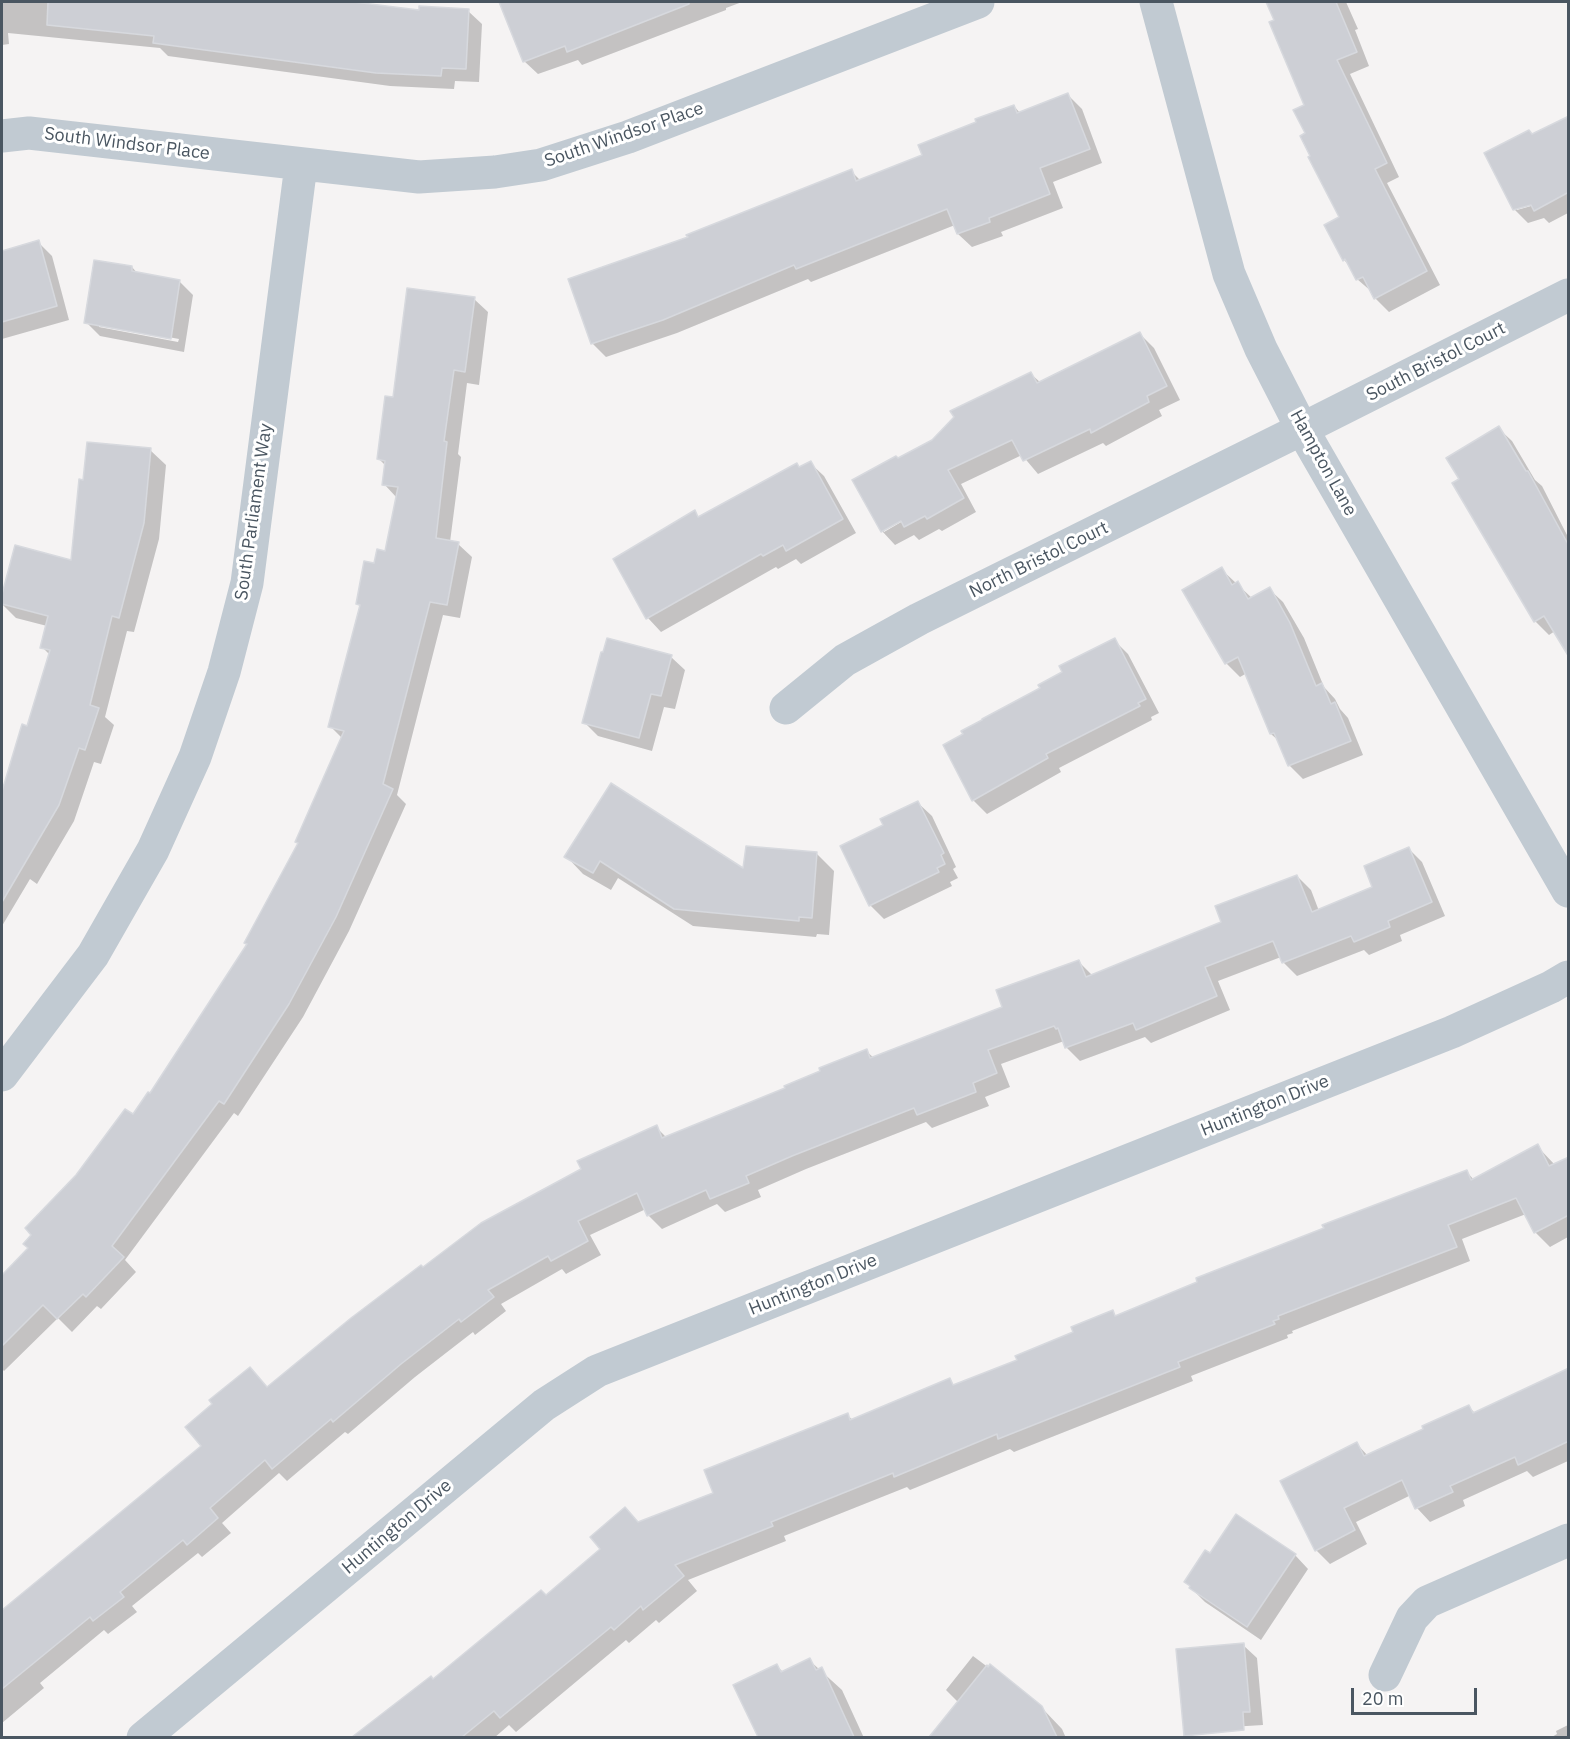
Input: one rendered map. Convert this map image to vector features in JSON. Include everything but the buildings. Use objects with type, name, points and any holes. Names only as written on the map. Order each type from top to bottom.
[{"type":"street","name":"South Windsor Place","points":[[2,136],[29,133],[419,177],[495,172],[541,165],[628,137],[978,2]]},
{"type":"street","name":"Hampton Lane","points":[[1156,2],[1229,274],[1262,349],[1302,429],[1569,891]]},
{"type":"street","name":"South Parliament Way","points":[[9,1066],[93,955],[153,850],[195,757],[224,672],[247,583],[301,165]]},
{"type":"street","name":"South Bristol Court","points":[[1302,429],[1569,295]]},
{"type":"street","name":"North Bristol Court","points":[[786,708],[845,660],[919,619],[1302,429]]},
{"type":"street","name":"Huntington Drive","points":[[143,1737],[544,1405],[597,1371],[1452,1032],[1569,977]]},
{"type":"street","points":[[1385,1675],[1412,1618],[1427,1602],[1569,1540]]}]
